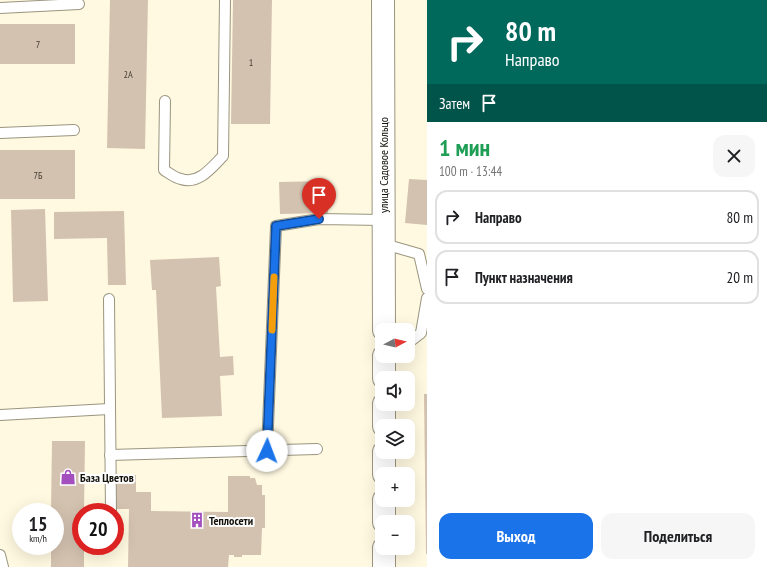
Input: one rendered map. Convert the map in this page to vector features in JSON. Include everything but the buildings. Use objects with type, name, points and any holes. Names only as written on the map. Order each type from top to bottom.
[{"type":"main road","name":"улица Садовое Кольцо","points":[[383,0],[384,323]]},
{"type":"main road","points":[[384,555],[384,567]]},
{"type":"lane","points":[[165,101],[164,170],[181,180],[189,180],[203,176],[223,156],[225,0]]},
{"type":"lane","points":[[0,8],[79,4]]},
{"type":"lane","points":[[0,133],[74,130]]},
{"type":"lane","points":[[267,451],[276,226],[319,219],[383,220]]},
{"type":"lane","points":[[384,244],[418,254],[427,289]]},
{"type":"lane","points":[[415,338],[421,333],[427,298]]},
{"type":"lane","points":[[109,300],[111,503]]},
{"type":"lane","points":[[0,415],[109,409]]},
{"type":"lane","points":[[110,455],[317,450]]},
{"type":"lane","points":[[0,555],[3,567]]},
{"type":"slow traffic","points":[[272,330],[274,277]]},
{"type":"place","name":"База Цветов","points":[[68,477]]},
{"type":"place","name":"Теплосети","points":[[197,520]]},
{"type":"route","points":[[267,451],[276,226],[319,219]]}]
